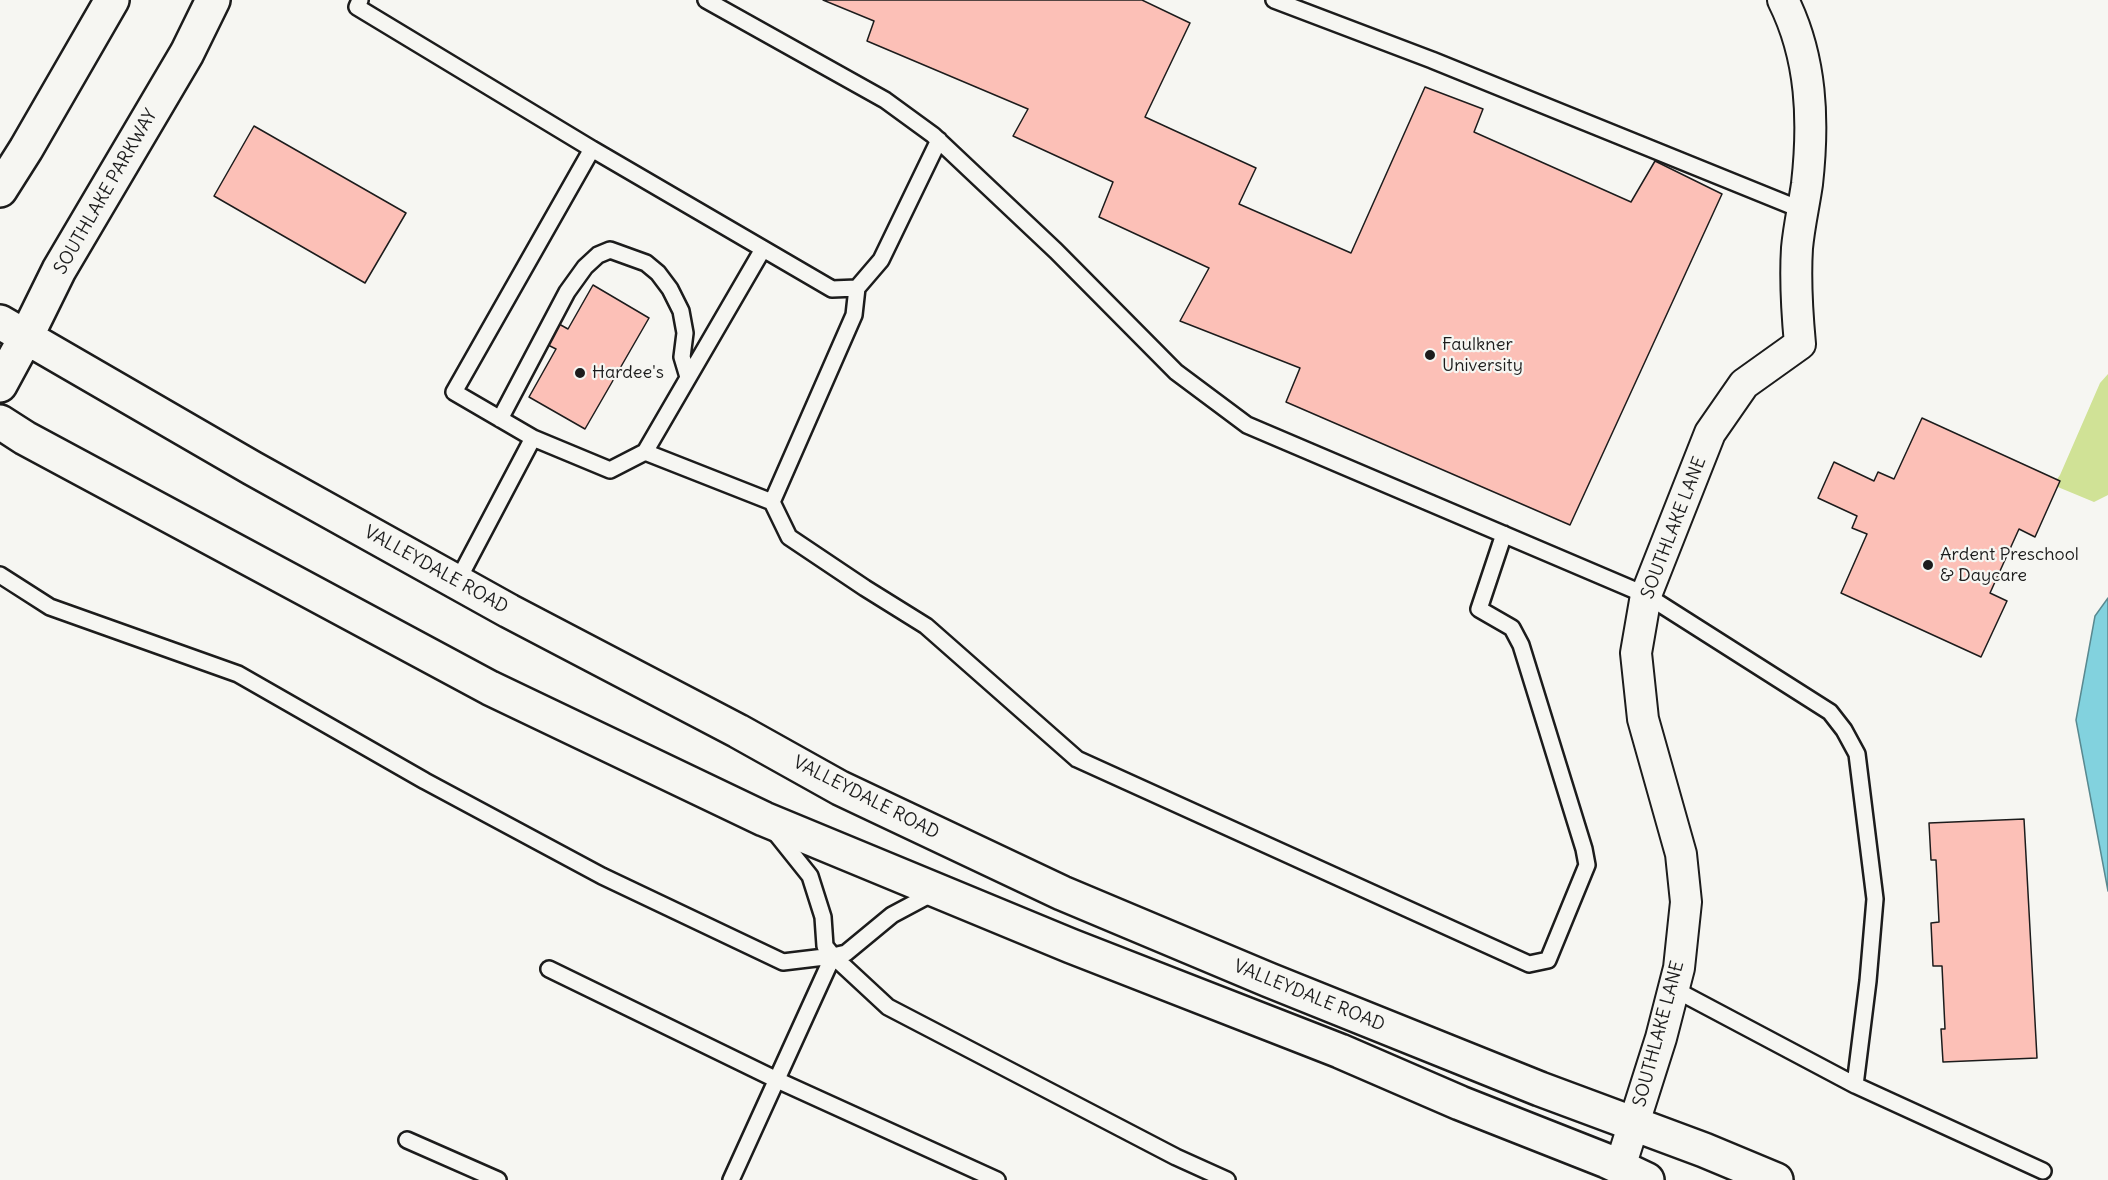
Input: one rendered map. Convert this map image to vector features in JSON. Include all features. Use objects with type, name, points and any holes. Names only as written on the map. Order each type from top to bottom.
[{"type":"main road","points":[[0,190],[112,0]]},
{"type":"main road","name":"SOUTHLAKE PARKWAY","points":[[0,385],[13,329],[59,270],[187,53],[213,0]]},
{"type":"main road","name":"VALLEYDALE ROAD","points":[[13,329],[252,468],[457,582],[840,788],[1062,893],[1269,980],[1540,1089],[1704,1150],[1776,1180]]},
{"type":"main road","points":[[0,422],[25,438],[490,688],[764,819],[1340,1051],[1634,1174]]},
{"type":"street","name":"SOUTHLAKE LANE","points":[[1634,1174],[1634,1124],[1661,1038],[1679,968],[1686,902],[1681,854],[1643,719],[1636,653],[1646,595],[1710,433],[1744,384],[1800,344],[1795,298],[1797,247],[1811,136],[1810,89],[1801,49],[1783,0]]},
{"type":"lane","points":[[360,0],[357,7],[592,149],[832,289],[857,288]]},
{"type":"lane","points":[[706,0],[885,100],[939,140],[1056,250],[1176,372],[1247,425],[1646,595],[1830,712],[1844,730],[1857,754],[1875,899],[1856,1085]]},
{"type":"lane","points":[[1274,0],[1432,60],[1803,210]]},
{"type":"lane","points":[[772,502],[854,315],[857,288],[881,260],[939,140]]},
{"type":"lane","points":[[592,149],[454,392],[500,419],[533,438],[610,470],[645,452],[763,249]]},
{"type":"lane","points":[[500,419],[567,292],[585,267],[598,255],[610,250],[646,264],[658,273],[670,289],[681,310],[685,333],[682,357],[688,377]]},
{"type":"lane","points":[[457,582],[533,438]]},
{"type":"lane","points":[[645,452],[772,502],[789,537],[926,626],[1077,759],[1528,964],[1548,960],[1587,865],[1521,645],[1512,628],[1479,609],[1504,534]]},
{"type":"lane","points":[[0,575],[50,607],[238,674],[425,781],[602,876],[783,962],[846,953],[892,915],[938,891]]},
{"type":"lane","points":[[764,819],[810,876],[823,917],[825,946],[888,1007],[1176,1157],[1227,1180]]},
{"type":"lane","points":[[730,1180],[833,956]]},
{"type":"lane","points":[[549,969],[777,1080],[997,1180]]},
{"type":"lane","points":[[1674,988],[1856,1085],[2043,1171]]},
{"type":"lane","points":[[407,1140],[498,1180]]},
{"type":"green space","points":[[2108,374],[2108,495],[2094,502],[2053,485],[2060,475],[2100,383]]},
{"type":"water","points":[[2108,598],[2108,891],[2076,720],[2095,616]]},
{"type":"building","points":[[823,0],[1142,0],[1190,23],[1145,117],[1256,168],[1239,204],[1351,253],[1425,87],[1483,109],[1474,132],[1631,202],[1655,161],[1722,194],[1570,525],[1286,402],[1300,368],[1180,321],[1209,268],[1099,217],[1113,182],[1013,136],[1028,109],[867,41],[874,21]]},
{"type":"building","points":[[254,126],[406,213],[365,283],[214,196]]},
{"type":"building","name":"Hardee's","points":[[593,285],[649,318],[585,429],[529,397],[556,349],[548,345],[559,324],[568,329]]},
{"type":"building","name":"Ardent Preschool & Daycare","points":[[1922,418],[2060,481],[2035,537],[2019,529],[1990,593],[2007,601],[1981,657],[1841,593],[1867,534],[1852,528],[1857,516],[1818,498],[1834,462],[1874,481],[1878,472],[1894,479]]},
{"type":"building","points":[[2024,819],[2037,1058],[1943,1062],[1941,1029],[1945,1029],[1942,966],[1933,966],[1931,923],[1939,922],[1936,860],[1931,860],[1929,823]]},
{"type":"place","name":"Faulkner University","points":[[1430,355]]},
{"type":"place","name":"Hardee's","points":[[580,373]]},
{"type":"place","name":"Ardent Preschool & Daycare","points":[[1928,565]]}]
